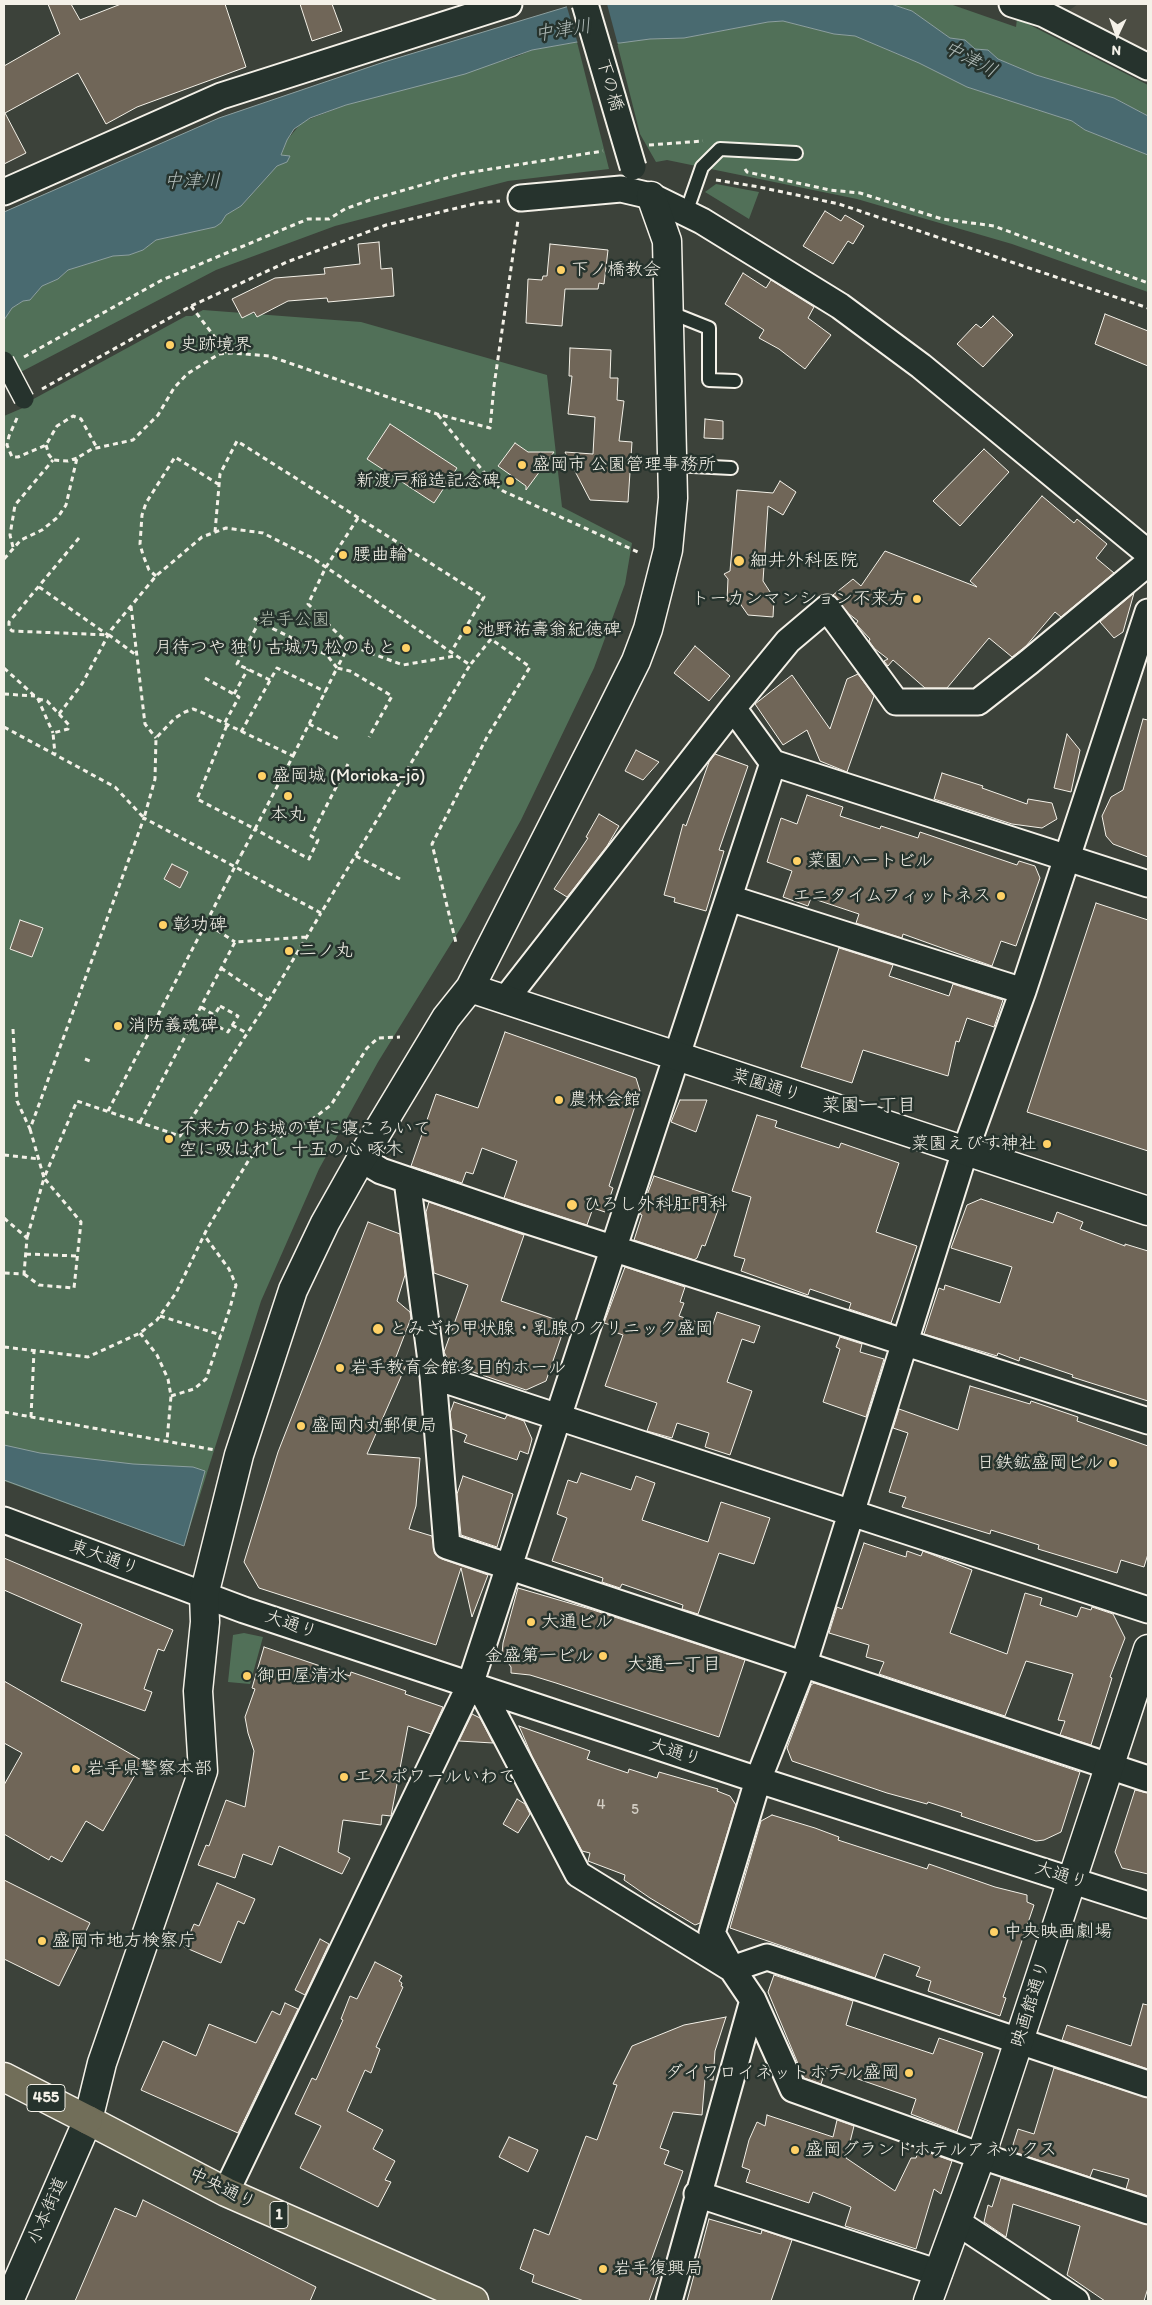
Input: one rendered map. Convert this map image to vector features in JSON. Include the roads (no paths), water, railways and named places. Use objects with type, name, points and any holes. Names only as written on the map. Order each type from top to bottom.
[{"type":"main road","name":"中央通り","points":[[4,2077],[226,2192],[474,2301]]},
{"type":"street","points":[[4,192],[221,96],[509,4]]},
{"type":"street","name":"下の橋","points":[[585,4],[651,196]]},
{"type":"street","points":[[1012,4],[1049,9],[1148,67]]},
{"type":"street","points":[[521,198],[621,189],[690,202],[840,306],[921,366],[1148,553]]},
{"type":"street","name":"小本街道","points":[[8,2301],[88,2120],[102,2064],[203,1771],[198,1691],[205,1622],[204,1595],[239,1455],[293,1290],[325,1223],[361,1159],[446,1018],[470,988],[608,717],[645,637],[668,550],[673,498],[667,241],[651,196]]},
{"type":"street","points":[[10,361],[24,399]]},
{"type":"street","points":[[505,1000],[733,708],[788,642],[827,608],[896,702],[978,702],[1148,563]]},
{"type":"street","points":[[1148,612],[1023,991],[966,1151],[804,1663],[758,1780],[712,1933],[752,2000],[793,2088],[981,2156],[1148,2211]]},
{"type":"street","points":[[733,708],[773,763],[1148,884]]},
{"type":"street","points":[[226,2192],[470,1685],[773,763]]},
{"type":"street","points":[[729,898],[1023,991]]},
{"type":"street","name":"菜園通り","points":[[470,988],[1148,1211]]},
{"type":"street","points":[[361,1159],[381,1171],[407,1180],[1148,1421]]},
{"type":"street","points":[[407,1180],[433,1376],[447,1546],[509,1569],[804,1663],[1148,1779]]},
{"type":"street","points":[[433,1376],[1148,1610]]},
{"type":"street","name":"東大通り","points":[[4,1520],[204,1595]]},
{"type":"street","name":"大通り","points":[[204,1595],[758,1780],[1072,1879],[1148,1905]]},
{"type":"street","name":"映画館通り","points":[[928,2301],[981,2156],[1020,2041],[1108,1766],[1148,1649]]},
{"type":"street","points":[[470,1685],[485,1698],[578,1874],[732,1969]]},
{"type":"street","points":[[732,1969],[768,1957],[1148,2084]]},
{"type":"street","points":[[669,2301],[752,2000]]},
{"type":"street","points":[[698,2194],[939,2273]]},
{"type":"street","points":[[957,2222],[1076,2301]]},
{"type":"lane","points":[[690,202],[702,167],[724,149],[796,152]]},
{"type":"lane","points":[[669,312],[709,328],[709,380],[735,381]]},
{"type":"lane","points":[[673,465],[731,468]]},
{"type":"water","name":"中津川","points":[[576,4],[891,4],[912,11],[950,38],[965,40],[975,49],[988,50],[998,59],[1036,75],[1114,98],[1148,116],[1148,155],[1085,130],[1072,121],[967,87],[919,63],[855,36],[834,34],[783,21],[768,22],[684,38],[650,39],[620,43],[577,42],[532,50],[465,74],[346,105],[310,118],[294,129],[287,140],[281,155],[290,156],[287,162],[277,166],[241,206],[226,215],[221,223],[215,227],[156,240],[143,250],[129,255],[113,256],[68,270],[58,279],[42,286],[30,300],[23,301],[12,308],[4,320],[4,212],[219,118],[384,62]]},
{"type":"water","points":[[4,1445],[40,1453],[133,1464],[193,1467],[205,1471],[184,1546],[4,1480]]},
{"type":"place","name":"下ノ橋教会","points":[[561,270]]},
{"type":"place","name":"史跡境界","points":[[170,345]]},
{"type":"place","name":"盛岡市 公園管理事務所","points":[[522,465]]},
{"type":"place","name":"新渡戸稲造記念碑","points":[[510,481]]},
{"type":"place","name":"腰曲輪","points":[[343,555]]},
{"type":"place","name":"細井外科医院","points":[[739,561]]},
{"type":"place","name":"トーカンマンション不来方","points":[[917,599]]},
{"type":"place","name":"池野祐壽翁紀徳碑","points":[[467,630]]},
{"type":"place","name":"月待つや 独り古城乃 松のもと","points":[[406,648]]},
{"type":"place","name":"盛岡城 (Morioka-jō)","points":[[262,776]]},
{"type":"place","name":"本丸","points":[[288,796]]},
{"type":"place","name":"菜園ハートビル","points":[[797,861]]},
{"type":"place","name":"エニタイムフィットネス","points":[[1001,896]]},
{"type":"place","name":"彰功碑","points":[[163,925]]},
{"type":"place","name":"二ノ丸","points":[[289,951]]},
{"type":"place","name":"消防義魂碑","points":[[118,1026]]},
{"type":"place","name":"農林会館","points":[[559,1100]]},
{"type":"place","name":"不来方のお城の草に寝ころいて 空に吸はれし 十五の心 啄木","points":[[169,1139]]},
{"type":"place","name":"菜園えびす神社","points":[[1047,1144]]},
{"type":"place","name":"ひろし外科肛門科","points":[[572,1205]]},
{"type":"place","name":"とみざわ甲状腺・乳腺のクリニック盛岡","points":[[378,1329]]},
{"type":"place","name":"岩手教育会館多目的ホール","points":[[340,1368]]},
{"type":"place","name":"盛岡内丸郵便局","points":[[301,1426]]},
{"type":"place","name":"日鉄鉱盛岡ビル","points":[[1113,1463]]},
{"type":"place","name":"大通ビル","points":[[531,1622]]},
{"type":"place","name":"金盛第一ビル","points":[[603,1656]]},
{"type":"place","name":"御田屋清水","points":[[247,1676]]},
{"type":"place","name":"岩手県警察本部","points":[[76,1769]]},
{"type":"place","name":"エスポワールいわて","points":[[344,1777]]},
{"type":"place","name":"中央映画劇場","points":[[994,1932]]},
{"type":"place","name":"盛岡市地方検察庁","points":[[42,1941]]},
{"type":"place","name":"ダイワロイネットホテル盛岡","points":[[909,2073]]},
{"type":"place","name":"盛岡グランドホテルアネックス","points":[[795,2150]]},
{"type":"place","name":"岩手復興局","points":[[603,2269]]},
{"type":"district","name":"菜園一丁目","points":[[869,1106]]},
{"type":"district","name":"大通一丁目","points":[[674,1665]]},
{"type":"park label","name":"岩手公園","points":[[294,620]]}]
